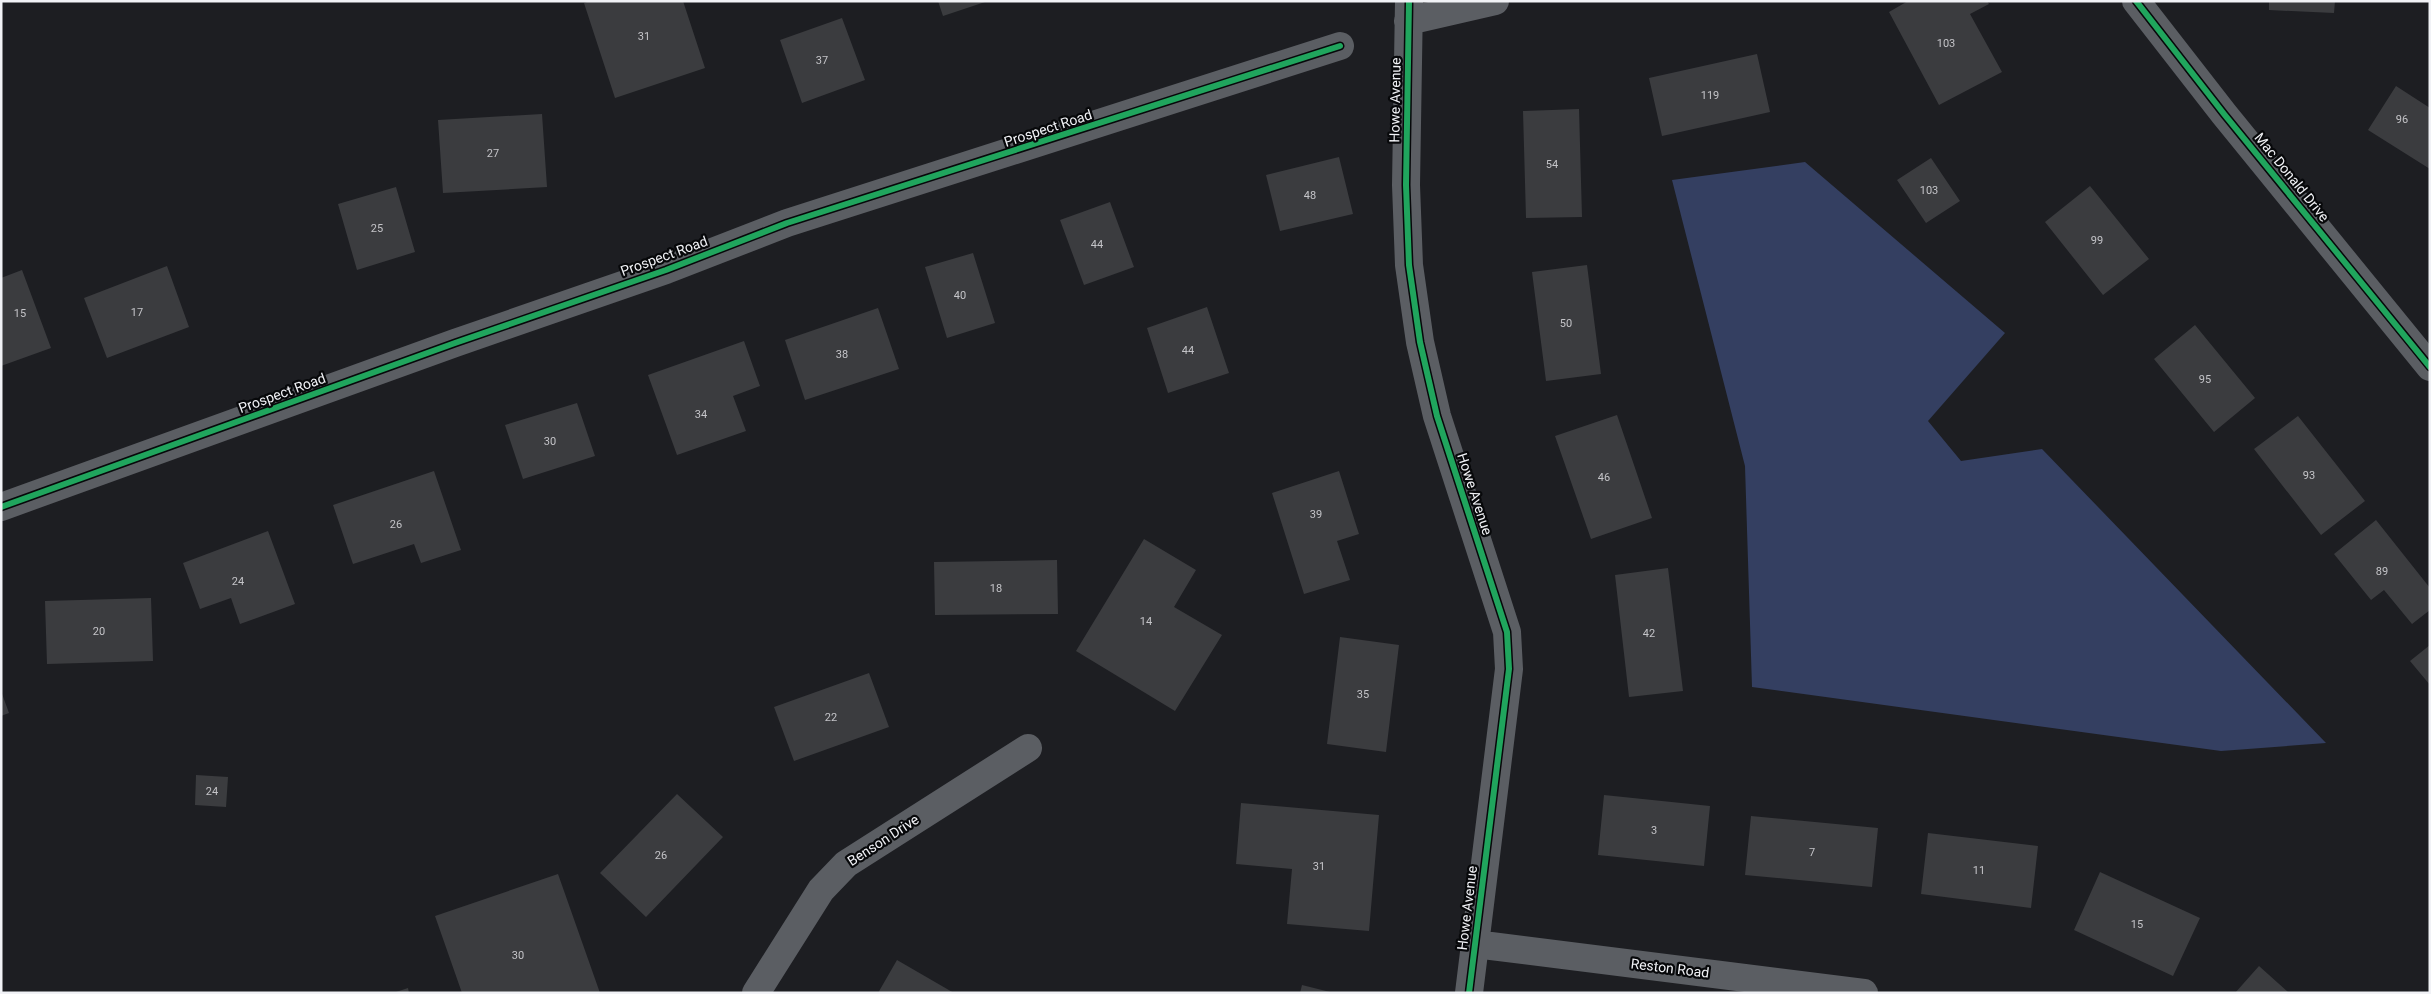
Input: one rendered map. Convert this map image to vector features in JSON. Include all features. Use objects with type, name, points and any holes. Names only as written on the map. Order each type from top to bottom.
[{"type":"street","points":[[1409,11],[1495,1]]},
{"type":"street","name":"Mac Donald Drive","points":[[2136,1],[2224,114],[2430,367]]},
{"type":"street","name":"Howe Avenue","points":[[1409,11],[1406,185],[1409,265],[1420,342],[1437,416],[1507,632],[1509,669],[1469,993]]},
{"type":"street","name":"Prospect Road","points":[[1,507],[666,270],[787,222],[1023,149],[1340,46]]},
{"type":"street","name":"Benson Drive","points":[[756,993],[821,890],[846,864],[1028,748]]},
{"type":"street","name":"Reston Road","points":[[1475,944],[1864,993]]},
{"type":"shaded area","points":[[1805,162],[2005,333],[1928,421],[1961,461],[2042,449],[2326,743],[2221,751],[1752,687],[1745,466],[1672,180]]},
{"type":"building","points":[[590,1],[683,1],[705,68],[615,98],[584,3]]},
{"type":"building","points":[[938,1],[985,1],[985,2],[943,16]]},
{"type":"building","points":[[1908,1],[1987,1],[1989,4],[1970,14],[2002,72],[1939,105],[1889,12]]},
{"type":"building","points":[[2269,1],[2335,1],[2334,13],[2269,10]]},
{"type":"building","points":[[842,18],[865,80],[802,103],[780,40]]},
{"type":"building","points":[[1757,54],[1770,112],[1662,136],[1649,78]]},
{"type":"building","points":[[2396,86],[2430,108],[2430,169],[2368,130]]},
{"type":"building","points":[[1579,109],[1582,217],[1526,218],[1523,111]]},
{"type":"building","points":[[542,114],[547,187],[443,193],[438,120]]},
{"type":"building","points":[[1339,157],[1353,214],[1280,231],[1266,175]]},
{"type":"building","points":[[1931,158],[1960,201],[1926,223],[1897,180]]},
{"type":"building","points":[[2090,186],[2149,259],[2103,295],[2045,222]]},
{"type":"building","points":[[396,187],[415,252],[357,270],[338,204]]},
{"type":"building","points":[[1110,202],[1134,267],[1084,285],[1060,220]]},
{"type":"building","points":[[973,253],[995,323],[947,338],[925,267]]},
{"type":"building","points":[[1587,265],[1601,374],[1546,381],[1532,272]]},
{"type":"building","points":[[167,266],[189,327],[107,358],[84,298]]},
{"type":"building","points":[[22,270],[51,348],[1,366],[1,278]]},
{"type":"building","points":[[1207,307],[1229,373],[1168,393],[1147,328]]},
{"type":"building","points":[[878,308],[899,369],[805,400],[785,340]]},
{"type":"building","points":[[2195,325],[2255,398],[2214,432],[2154,359]]},
{"type":"building","points":[[744,341],[760,386],[733,396],[746,431],[677,455],[648,375]]},
{"type":"building","points":[[577,403],[595,456],[523,479],[505,425]]},
{"type":"building","points":[[1617,415],[1652,518],[1591,539],[1555,436]]},
{"type":"building","points":[[2298,416],[2365,501],[2321,535],[2254,449]]},
{"type":"building","points":[[434,471],[461,550],[421,563],[414,544],[353,564],[333,505]]},
{"type":"building","points":[[1339,471],[1359,534],[1337,541],[1350,580],[1304,594],[1272,493]]},
{"type":"building","points":[[2376,520],[2430,588],[2430,610],[2412,624],[2384,590],[2371,600],[2334,554]]},
{"type":"building","points":[[268,531],[295,604],[240,624],[231,598],[200,609],[183,563]]},
{"type":"building","points":[[1144,539],[1196,570],[1174,607],[1222,635],[1175,711],[1076,651]]},
{"type":"building","points":[[1057,560],[1058,614],[935,615],[934,562]]},
{"type":"building","points":[[1668,568],[1683,691],[1629,697],[1615,575]]},
{"type":"building","points":[[151,598],[153,661],[47,664],[45,601]]},
{"type":"building","points":[[1340,637],[1399,645],[1386,752],[1327,744]]},
{"type":"building","points":[[2430,645],[2430,685],[2410,661]]},
{"type":"building","points":[[869,673],[889,727],[794,761],[774,707]]},
{"type":"building","points":[[1,691],[9,713],[1,716]]},
{"type":"building","points":[[196,775],[228,777],[226,807],[195,805]]},
{"type":"building","points":[[677,794],[723,837],[646,917],[600,873]]},
{"type":"building","points":[[1604,795],[1710,806],[1704,866],[1598,855]]},
{"type":"building","points":[[1241,803],[1379,815],[1369,931],[1287,924],[1292,869],[1236,864]]},
{"type":"building","points":[[1751,816],[1878,828],[1872,887],[1745,875]]},
{"type":"building","points":[[1928,833],[2038,846],[2031,908],[1921,894]]},
{"type":"building","points":[[2100,872],[2200,918],[2173,976],[2074,930]]},
{"type":"building","points":[[558,874],[600,993],[462,993],[435,916]]},
{"type":"building","points":[[897,960],[954,993],[878,993]]},
{"type":"building","points":[[2259,966],[2289,993],[2235,993]]},
{"type":"building","points":[[1302,985],[1330,992],[1330,993],[1300,993]]},
{"type":"building","points":[[408,988],[409,993],[396,993],[396,992]]},
{"type":"cycle path","points":[[1409,1],[1406,185],[1409,265],[1420,342],[1437,416],[1507,632],[1509,669],[1469,993]]},
{"type":"cycle path","points":[[2136,1],[2224,114],[2430,367]]},
{"type":"cycle path","points":[[1,507],[455,343],[666,270],[787,223],[1340,46]]}]
